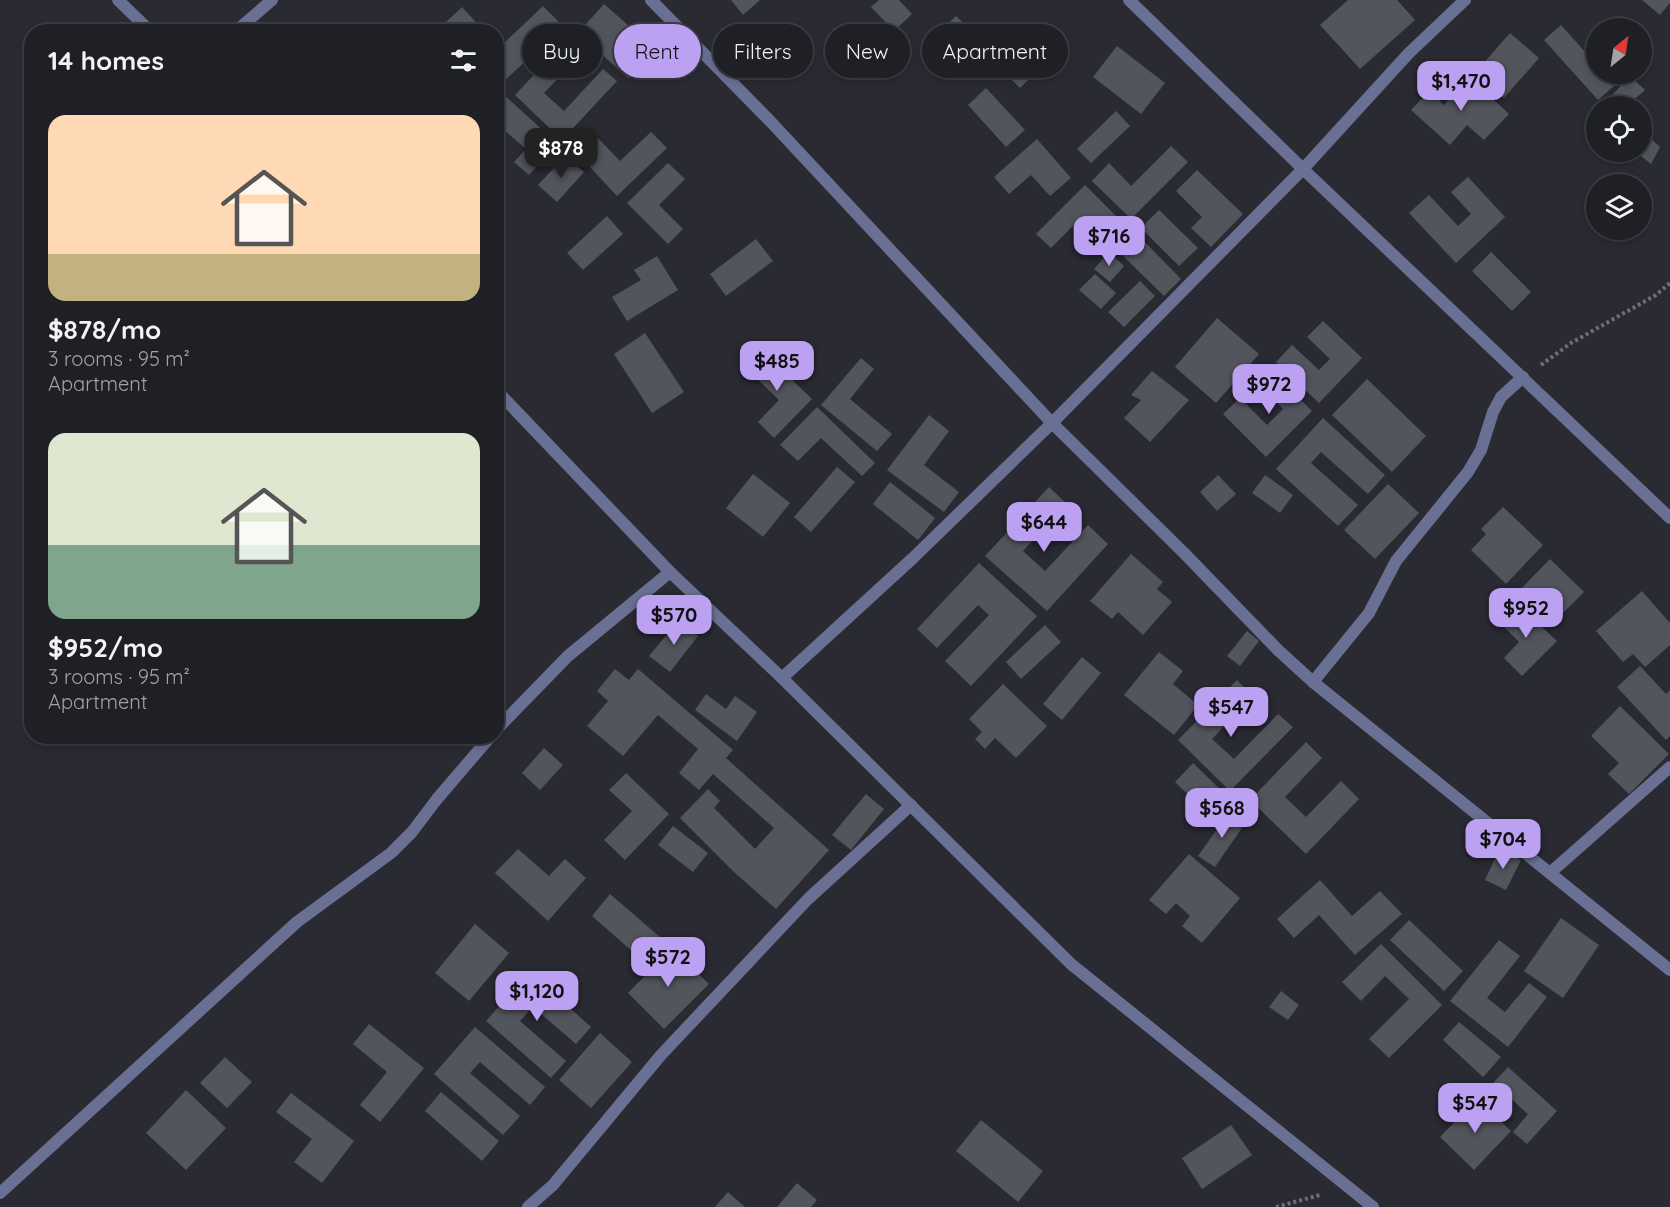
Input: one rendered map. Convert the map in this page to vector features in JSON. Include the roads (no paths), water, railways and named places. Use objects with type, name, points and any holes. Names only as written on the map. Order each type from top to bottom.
[{"type":"street","points":[[118,0],[143,24]]},
{"type":"street","points":[[244,24],[272,0]]},
{"type":"street","points":[[651,0],[770,121],[1052,423],[1185,553],[1278,650],[1313,682],[1670,970]]},
{"type":"street","points":[[1129,0],[1303,170],[1670,518]]},
{"type":"street","points":[[782,678],[914,558],[1052,423],[1303,170],[1409,53],[1465,0]]},
{"type":"street","points":[[1313,682],[1368,613],[1396,561],[1468,472],[1481,450],[1493,412],[1502,397],[1523,377]]},
{"type":"street","points":[[504,398],[670,572],[782,678],[1071,964],[1373,1207]]},
{"type":"street","points":[[504,722],[568,656],[670,572]]},
{"type":"street","points":[[0,1193],[297,922],[398,846],[484,744]]},
{"type":"street","points":[[1550,873],[1670,767]]},
{"type":"street","points":[[528,1207],[553,1185],[661,1055],[808,899],[910,805]]}]
